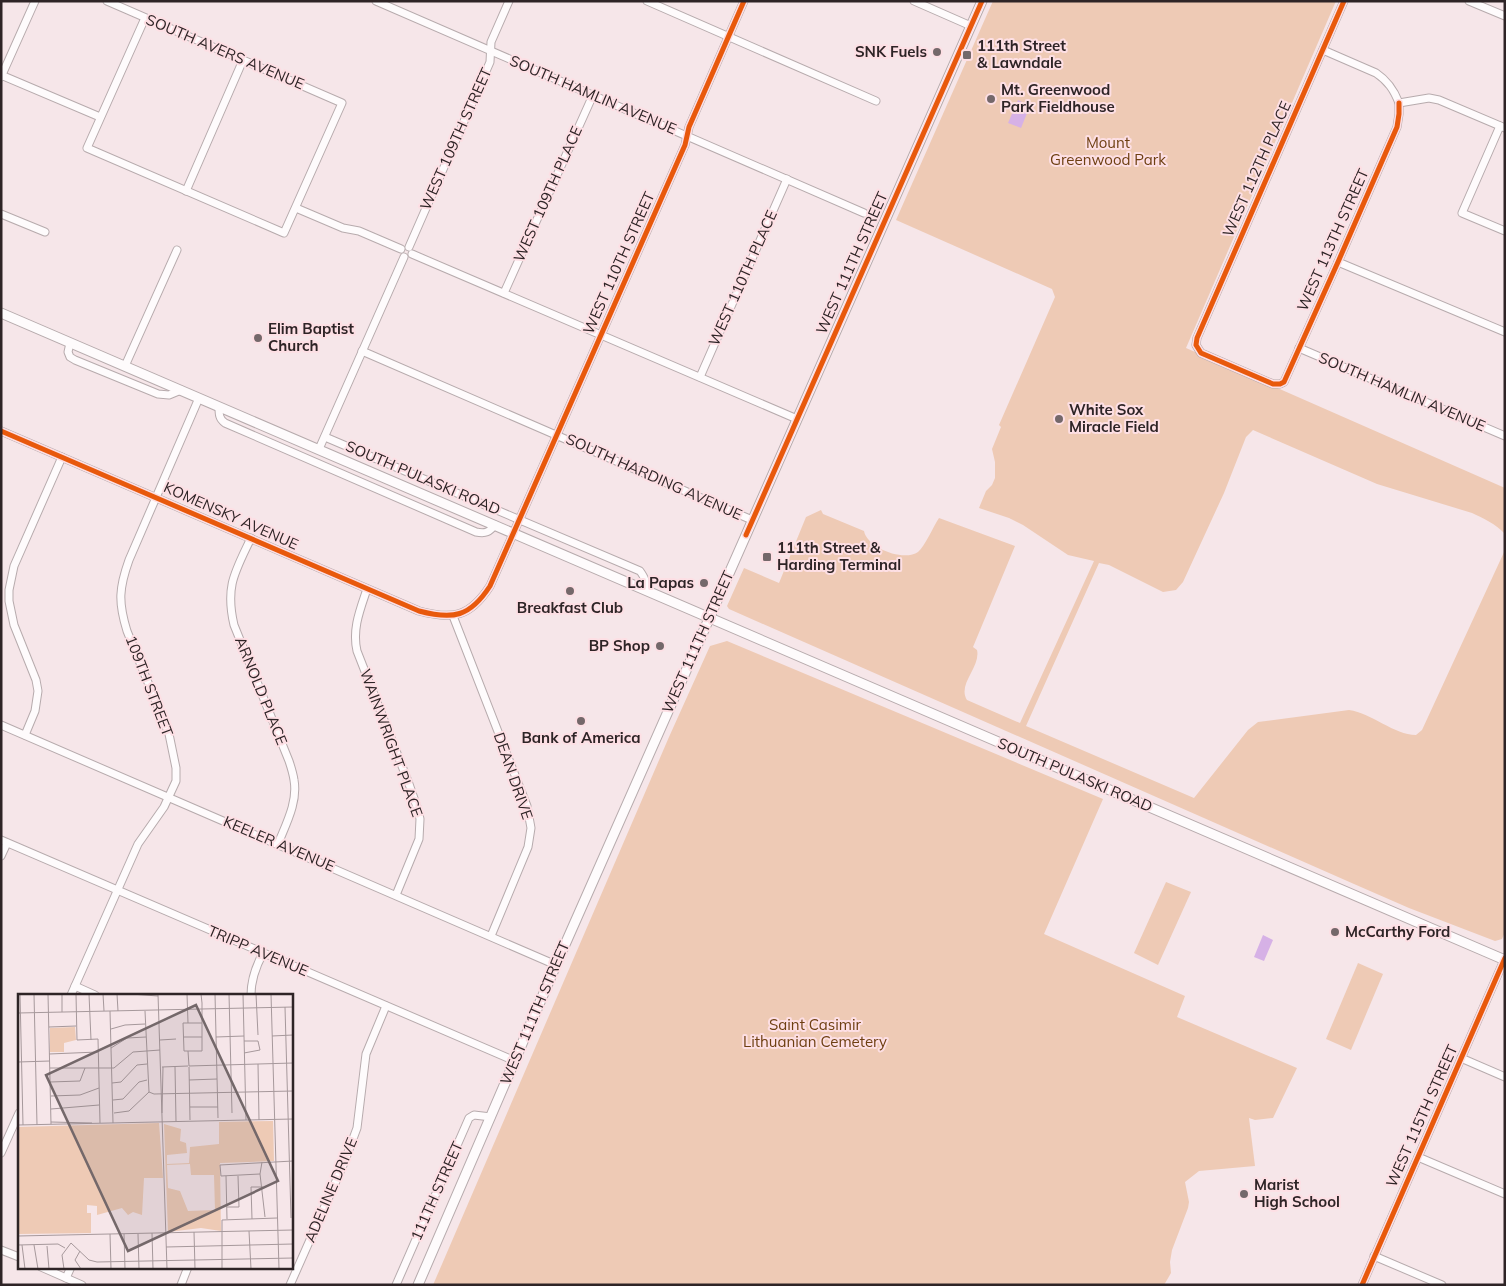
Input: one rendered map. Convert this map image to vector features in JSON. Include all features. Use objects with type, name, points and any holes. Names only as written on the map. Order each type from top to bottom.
[{"type":"main road","name":"WEST 111TH STREET","points":[[418,1285],[556,965],[982,1]]},
{"type":"main road","name":"SOUTH PULASKI ROAD","points":[[1,313],[1505,959]]},
{"type":"street","points":[[35,1],[2,76],[100,117]]},
{"type":"street","name":"SOUTH AVERS AVENUE","points":[[107,1],[342,103],[296,208]]},
{"type":"street","name":"SOUTH HAMLIN AVENUE","points":[[376,1],[864,213]]},
{"type":"street","name":"WEST 109TH STREET","points":[[407,250],[490,62],[491,42],[509,1]]},
{"type":"street","points":[[647,1],[876,101]]},
{"type":"street","name":"WEST 110TH STREET","points":[[453,616],[467,611],[482,600],[490,586],[602,334],[684,145],[689,126],[744,1]]},
{"type":"street","points":[[914,1],[971,26]]},
{"type":"street","name":"WEST 112TH PLACE","points":[[1280,384],[1273,384],[1201,353],[1197,347],[1197,338],[1344,1]]},
{"type":"street","points":[[1469,1],[1505,16]]},
{"type":"street","points":[[145,18],[87,148],[284,233],[296,208],[343,228],[359,231],[797,419]]},
{"type":"street","points":[[1323,50],[1376,73],[1394,91],[1399,103],[1428,98],[1439,100],[1502,127],[1462,213],[1505,231]]},
{"type":"street","points":[[186,191],[243,60]]},
{"type":"street","name":"WEST 109TH PLACE","points":[[504,292],[592,95]]},
{"type":"street","name":"WEST 113TH STREET","points":[[1280,384],[1286,378],[1397,126],[1399,103]]},
{"type":"street","name":"WEST 110TH PLACE","points":[[700,377],[787,179]]},
{"type":"street","points":[[1,214],[45,232]]},
{"type":"street","points":[[125,366],[177,250]]},
{"type":"street","points":[[319,449],[404,257],[410,256],[407,250]]},
{"type":"street","points":[[1338,262],[1505,332]]},
{"type":"street","points":[[70,343],[68,352],[70,357],[76,360],[158,394],[169,395],[181,390]]},
{"type":"street","name":"SOUTH HAMLIN AVENUE","points":[[1299,348],[1505,436]]},
{"type":"street","name":"SOUTH HARDING AVENUE","points":[[362,351],[752,520]]},
{"type":"street","name":"109TH STREET","points":[[71,994],[138,844],[158,817],[170,797],[176,781],[176,768],[169,734],[127,631],[122,615],[120,596],[122,579],[129,560],[199,398]]},
{"type":"street","name":"SOUTH PULASKI ROAD","points":[[219,407],[219,416],[225,423],[476,532],[488,533],[495,525]]},
{"type":"street","name":"KOMENSKY AVENUE","points":[[1,431],[419,611],[435,615],[453,616]]},
{"type":"street","name":"SOUTH PULASKI ROAD","points":[[324,437],[640,571],[645,578],[645,590]]},
{"type":"street","points":[[25,735],[35,711],[38,691],[36,680],[14,625],[9,601],[9,590],[14,566],[62,457]]},
{"type":"street","name":"ARNOLD PLACE","points":[[250,538],[234,577],[230,608],[234,625],[289,761],[294,779],[292,809],[278,844]]},
{"type":"street","name":"WAINWRIGHT PLACE","points":[[367,589],[356,620],[355,644],[409,784],[420,819],[419,839],[396,895]]},
{"type":"street","name":"DEAN DRIVE","points":[[453,616],[527,806],[530,822],[530,839],[525,856],[490,936]]},
{"type":"street","name":"KEELER AVENUE","points":[[1,725],[556,965]]},
{"type":"street","points":[[1,856],[4,841]]},
{"type":"street","name":"TRIPP AVENUE","points":[[4,841],[515,1061]]},
{"type":"street","points":[[251,994],[252,981],[258,961],[263,953]]},
{"type":"street","name":"WEST 115TH STREET","points":[[1362,1285],[1505,959]]},
{"type":"street","points":[[75,986],[93,994]]},
{"type":"street","name":"ADELINE DRIVE","points":[[290,1285],[344,1163],[357,1128],[366,1054],[386,1006]]},
{"type":"street","points":[[1461,1058],[1505,1077]]},
{"type":"street","points":[[1,1153],[18,1115]]},
{"type":"street","name":"111TH STREET","points":[[396,1285],[469,1118],[474,1115],[491,1117]]},
{"type":"street","points":[[1418,1157],[1505,1194]]},
{"type":"street","points":[[1,1250],[18,1257]]},
{"type":"street","points":[[1374,1256],[1442,1285]]},
{"type":"street","points":[[44,1268],[82,1285]]},
{"type":"street","points":[[66,1278],[71,1268]]},
{"type":"street","points":[[181,1285],[188,1268]]},
{"type":"green space","name":"Mount Greenwood Park","points":[[993,1],[1336,1],[1186,348],[1505,488],[1505,534],[1494,524],[1472,513],[1377,484],[1253,430],[1246,437],[1224,493],[1183,582],[1176,590],[1163,592],[1109,565],[1099,563],[1026,726],[1194,798],[1248,730],[1258,722],[1349,710],[1366,715],[1399,732],[1416,735],[1422,730],[1505,550],[1505,932],[1502,939],[1495,941],[1409,908],[729,609],[727,606],[744,568],[779,583],[806,517],[821,510],[823,514],[864,531],[872,543],[887,552],[896,554],[912,555],[918,552],[939,518],[1015,546],[973,647],[977,650],[976,663],[967,682],[965,694],[967,700],[1020,723],[1094,561],[1068,555],[1023,525],[979,508],[986,491],[992,485],[995,478],[995,462],[992,449],[1001,427],[999,425],[1055,297],[1052,289],[896,220]]},
{"type":"green space","name":"Saint Casimir Lithuanian Cemetery","points":[[727,641],[1103,799],[1044,934],[1185,996],[1177,1017],[1297,1068],[1273,1118],[1255,1120],[1249,1118],[1255,1166],[1199,1171],[1185,1182],[1189,1202],[1188,1208],[1172,1250],[1171,1273],[1164,1285],[433,1285],[710,646]]},
{"type":"green space","points":[[1166,882],[1191,892],[1158,965],[1134,953]]},
{"type":"green space","points":[[1358,963],[1383,974],[1351,1050],[1326,1039]]},
{"type":"shaded area","points":[[1018,100],[1030,106],[1021,128],[1008,123]]},
{"type":"shaded area","points":[[1263,935],[1273,940],[1264,961],[1254,957]]},
{"type":"cycle path","points":[[1,431],[419,611],[451,615],[460,614],[468,610],[483,596],[490,586],[685,145],[689,127],[744,1]]},
{"type":"cycle path","points":[[746,535],[982,1]]},
{"type":"cycle path","points":[[1344,1],[1197,338],[1196,345],[1201,353],[1273,384],[1284,382],[1397,127],[1399,103]]},
{"type":"cycle path","points":[[1362,1285],[1505,958]]},
{"type":"place","name":"SNK Fuels","points":[[937,52]]},
{"type":"place","name":"111th Street & Lawndale","points":[[967,55]]},
{"type":"place","name":"Mt. Greenwood Park Fieldhouse","points":[[991,99]]},
{"type":"place","name":"Elim Baptist Church","points":[[258,338]]},
{"type":"place","name":"White Sox Miracle Field","points":[[1059,419]]},
{"type":"place","name":"111th Street & Harding Terminal","points":[[767,557]]},
{"type":"place","name":"La Papas","points":[[704,583]]},
{"type":"place","name":"Breakfast Club","points":[[570,591]]},
{"type":"place","name":"BP Shop","points":[[660,646]]},
{"type":"place","name":"Bank of America","points":[[581,721]]},
{"type":"place","name":"McCarthy Ford","points":[[1335,932]]},
{"type":"place","name":"Marist High School","points":[[1244,1194]]}]
